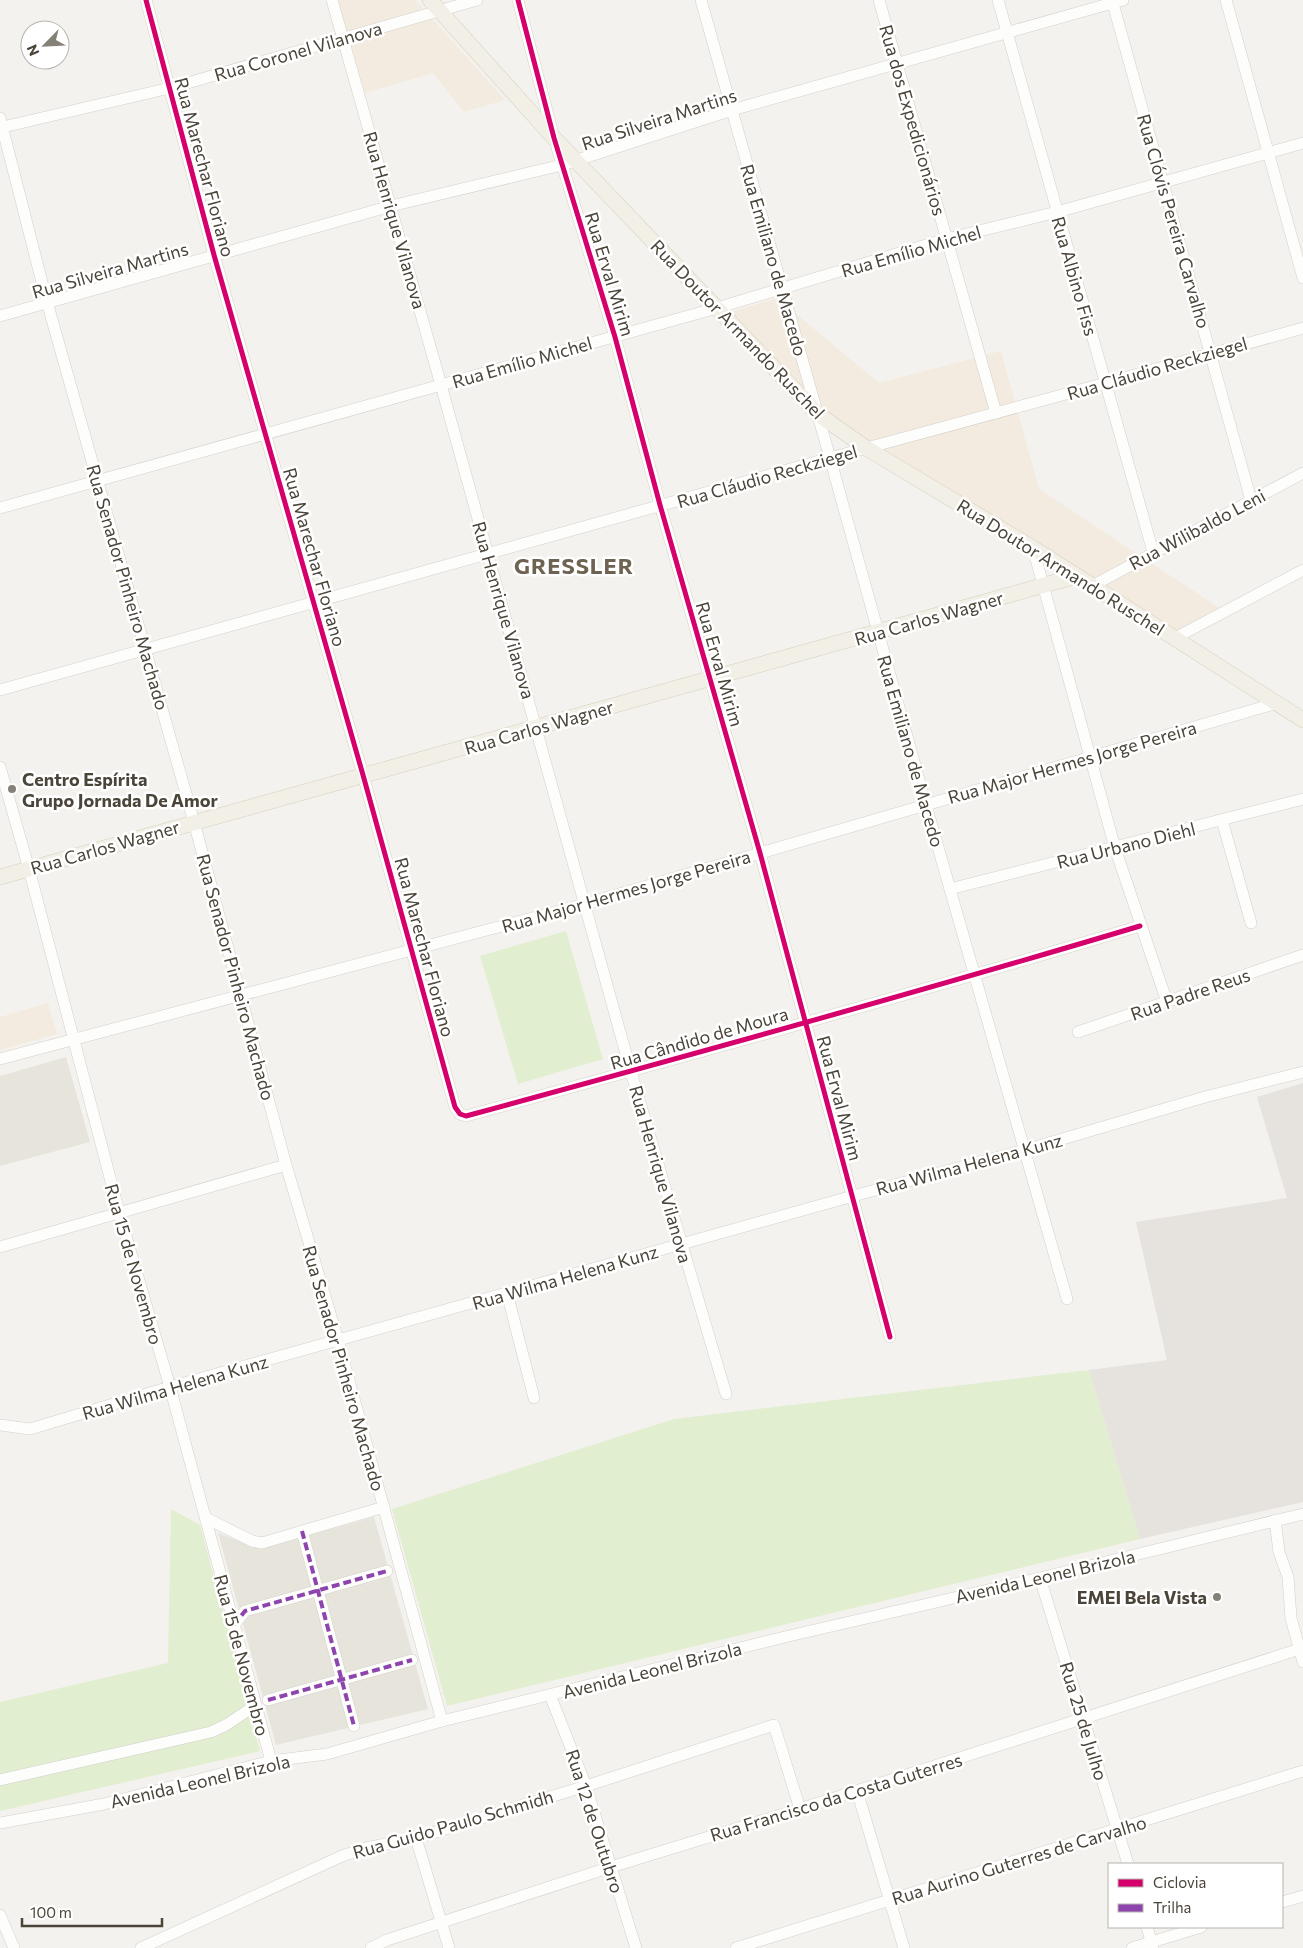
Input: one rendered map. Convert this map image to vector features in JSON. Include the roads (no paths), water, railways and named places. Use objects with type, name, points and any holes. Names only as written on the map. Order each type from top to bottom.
[{"type":"main road","name":"Rua Doutor Armando Ruschel","points":[[435,5],[554,138],[818,414],[866,448],[1033,548],[1303,720]]},
{"type":"main road","name":"Rua Carlos Wagner","points":[[0,877],[1077,576]]},
{"type":"street","name":"Rua Marechar Floriano","points":[[146,0],[214,255],[363,775],[455,1107],[460,1114],[466,1116]]},
{"type":"street","name":"Rua Henrique Vilanova","points":[[332,0],[441,385],[631,1072],[726,1394]]},
{"type":"street","name":"Rua Coronel Vilanova","points":[[1,122],[170,88],[343,38],[435,5],[477,0]]},
{"type":"street","name":"Rua Erval Mirim","points":[[518,0],[554,138],[615,336],[660,505],[760,853],[890,1337]]},
{"type":"street","name":"Rua Emiliano de Macedo","points":[[700,0],[783,288],[974,976],[1067,1299]]},
{"type":"street","name":"Rua dos Expedicionários","points":[[879,0],[996,413]]},
{"type":"street","name":"Rua Albino Fiss","points":[[998,0],[1153,552]]},
{"type":"street","points":[[1226,0],[1303,278]]},
{"type":"street","name":"Rua Silveira Martins","points":[[0,316],[391,206],[562,165],[732,110],[1116,1]]},
{"type":"street","name":"Rua Clóvis Pereira Carvalho","points":[[1116,1],[1163,182],[1251,500]]},
{"type":"street","name":"Rua Senador Pinheiro Machado","points":[[1,122],[47,302],[146,649],[286,1165],[338,1340],[442,1721]]},
{"type":"street","name":"Rua Emílio Michel","points":[[0,508],[717,308],[946,239],[1057,212],[1303,143]]},
{"type":"street","name":"Rua Cláudio Reckziegel","points":[[0,690],[660,505],[1106,384],[1303,328]]},
{"type":"street","name":"Rua Wilibaldo Leni","points":[[1092,586],[1303,473]]},
{"type":"street","points":[[1033,548],[1115,848],[1167,1002]]},
{"type":"street","points":[[1175,638],[1303,570]]},
{"type":"street","name":"Rua Major Hermes Jorge Pereira","points":[[0,1059],[585,904],[1277,703]]},
{"type":"street","name":"Rua 15 de Novembro","points":[[0,768],[29,868],[119,1212],[170,1387],[271,1761]]},
{"type":"street","name":"Rua Urbano Diehl","points":[[950,890],[1303,799]]},
{"type":"street","points":[[1222,820],[1251,923]]},
{"type":"street","name":"Rua Cândido de Moura","points":[[466,1116],[974,976],[1140,926]]},
{"type":"street","name":"Rua Padre Reus","points":[[1078,1032],[1303,955]]},
{"type":"street","name":"Rua Wilma Helena Kunz","points":[[0,1425],[30,1429],[170,1387],[852,1196],[1025,1150],[1205,1097],[1303,1072]]},
{"type":"street","points":[[0,1246],[286,1165]]},
{"type":"street","points":[[507,1293],[534,1398]]},
{"type":"street","points":[[206,1518],[252,1541],[262,1543],[384,1507]]},
{"type":"street","name":"Avenida Leonel Brizola","points":[[0,1823],[104,1804],[271,1761],[327,1754],[442,1721],[793,1635],[1040,1578],[1303,1514]]},
{"type":"street","points":[[1275,1520],[1279,1552],[1288,1577],[1291,1618],[1303,1662]]},
{"type":"street","points":[[302,1531],[354,1726]]},
{"type":"street","points":[[234,1625],[245,1611],[387,1571]]},
{"type":"street","name":"Rua 25 de Julho","points":[[1040,1578],[1128,1863]]},
{"type":"street","name":"Rua Francisco da Costa Guterres","points":[[371,1948],[387,1940],[611,1867],[800,1809],[1301,1649]]},
{"type":"street","points":[[268,1700],[412,1660]]},
{"type":"street","name":"Rua 12 de Outubro","points":[[550,1695],[586,1786],[636,1948]]},
{"type":"street","points":[[0,1780],[211,1732],[226,1726],[256,1705]]},
{"type":"street","name":"Rua Guido Paulo Schmidh","points":[[141,1948],[342,1856],[366,1848],[416,1838],[586,1786],[774,1725],[800,1809]]},
{"type":"street","name":"Rua Aurino Guterres de Carvalho","points":[[736,1948],[1303,1772]]},
{"type":"street","points":[[857,1790],[904,1948]]},
{"type":"street","points":[[416,1838],[449,1948]]},
{"type":"street","points":[[1283,1902],[1303,1896]]},
{"type":"street","points":[[0,1915],[14,1948]]},
{"type":"street","points":[[1147,1928],[1152,1945]]},
{"type":"street","points":[[1132,1948],[1152,1945],[1198,1928]]},
{"type":"place","name":"Centro Espírita Grupo Jornada De Amor","points":[[12,789]]},
{"type":"place","name":"EMEI Bela Vista","points":[[1217,1597]]},
{"type":"district","name":"GRESSLER","points":[[574,565]]}]
